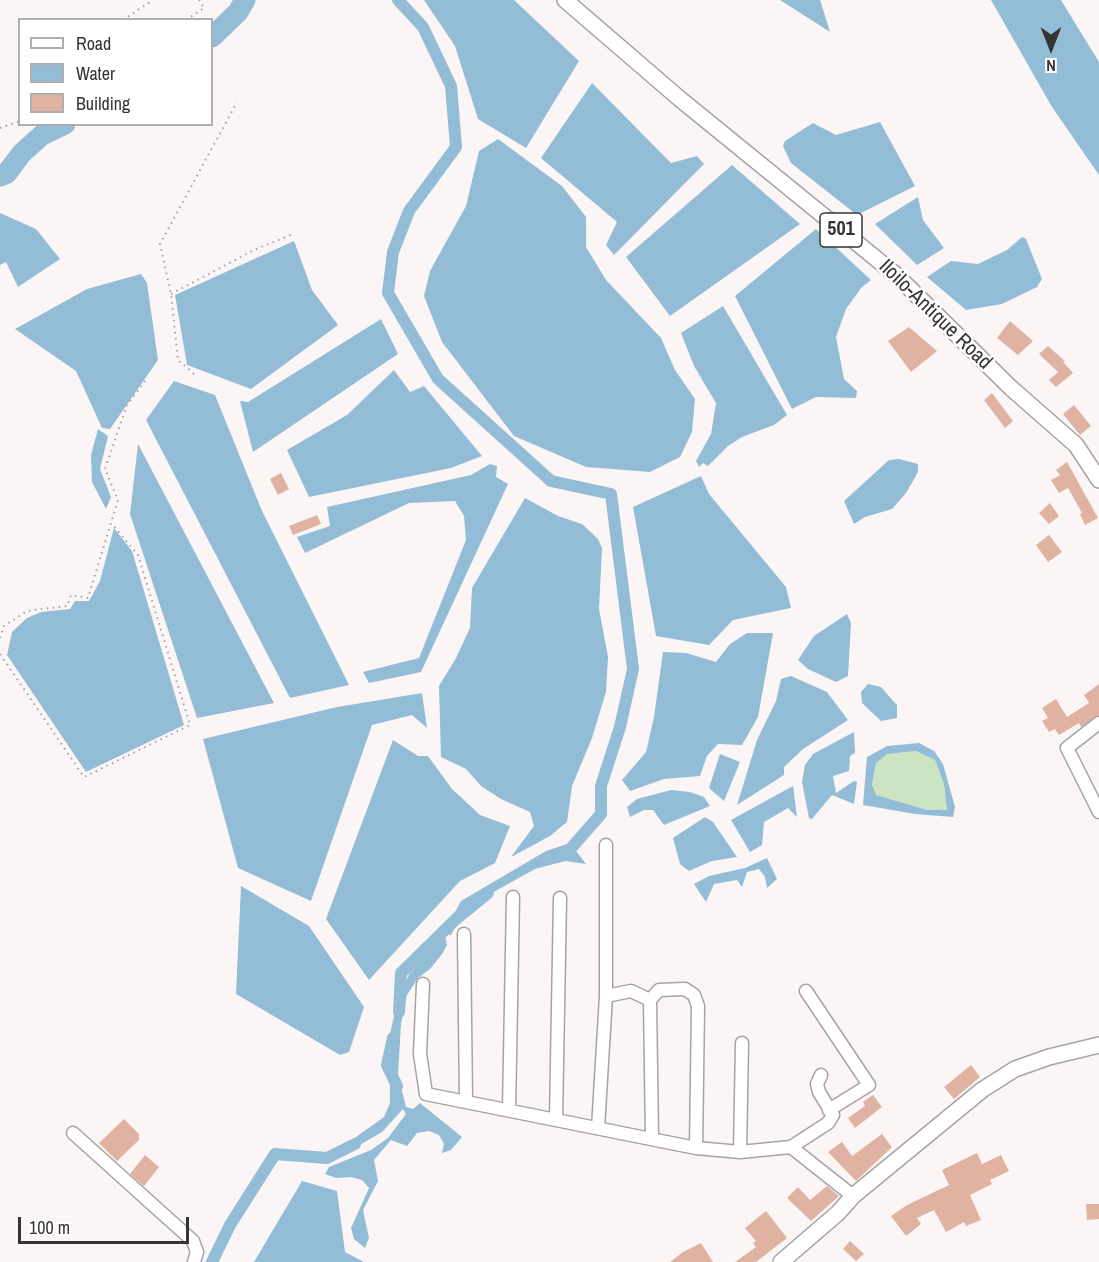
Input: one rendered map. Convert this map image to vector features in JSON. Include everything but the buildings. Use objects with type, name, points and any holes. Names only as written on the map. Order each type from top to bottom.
[{"type":"main road","name":"Iloilo-Antique Road","points":[[565,0],[680,99],[895,274],[1011,388],[1076,445],[1099,480]]},
{"type":"main road","points":[[781,1262],[838,1213],[853,1196],[982,1090],[1015,1069],[1049,1057],[1099,1046]]},
{"type":"street","points":[[1099,723],[1067,748],[1099,812]]},
{"type":"street","points":[[598,1128],[606,996],[606,845]]},
{"type":"street","points":[[509,1110],[513,897]]},
{"type":"street","points":[[556,1119],[560,898]]},
{"type":"street","points":[[464,934],[466,1102]]},
{"type":"street","points":[[423,984],[420,1054],[426,1094],[696,1148],[740,1152],[791,1147],[828,1123],[832,1115],[819,1092],[817,1084],[820,1074]]},
{"type":"street","points":[[652,1138],[650,1000],[659,990],[685,989],[694,995],[698,1006],[696,1148]]},
{"type":"street","points":[[606,996],[631,991],[650,1000]]},
{"type":"street","points":[[806,991],[870,1086],[829,1110]]},
{"type":"street","points":[[740,1152],[742,1043]]},
{"type":"street","points":[[73,1133],[194,1241],[197,1252],[194,1262]]},
{"type":"street","points":[[791,1147],[853,1196]]},
{"type":"path","points":[[126,18],[153,0]]},
{"type":"path","points":[[189,18],[204,8],[200,0]]},
{"type":"path","points":[[194,374],[178,360],[171,294],[160,244],[237,102]]},
{"type":"path","points":[[0,129],[18,122]]},
{"type":"path","points":[[171,294],[254,250],[293,234]]},
{"type":"path","points":[[0,638],[4,626],[27,611],[67,606],[71,595],[88,598],[118,500],[105,469],[127,405],[148,377]]},
{"type":"path","points":[[0,654],[84,777],[190,725],[138,555],[112,524]]},
{"type":"green space","points":[[916,751],[935,760],[944,784],[947,810],[929,810],[876,795],[872,786],[876,763],[887,754]]},
{"type":"water","points":[[424,0],[514,0],[579,61],[526,148],[478,119],[455,46]]},
{"type":"water","points":[[780,0],[820,0],[830,32]]},
{"type":"water","points":[[991,0],[1061,0],[1099,62],[1099,175],[1052,107]]},
{"type":"water","points":[[592,83],[671,163],[697,156],[704,164],[614,255],[606,245],[617,222],[541,158]]},
{"type":"water","points":[[880,122],[915,186],[857,215],[791,163],[783,146],[785,141],[813,123],[836,135]]},
{"type":"water","points":[[498,139],[562,186],[586,217],[586,247],[606,280],[661,338],[675,370],[695,399],[692,432],[680,457],[650,472],[586,467],[514,436],[442,342],[424,296],[430,271],[466,206],[479,151]]},
{"type":"water","points":[[732,165],[800,224],[670,316],[626,257]]},
{"type":"water","points":[[918,197],[923,220],[944,248],[917,265],[875,224]]},
{"type":"water","points":[[0,213],[36,229],[60,259],[18,287],[6,262],[0,265]]},
{"type":"water","points":[[816,229],[871,280],[861,288],[846,309],[836,337],[844,379],[857,391],[856,398],[816,397],[792,409],[735,296]]},
{"type":"water","points":[[1022,237],[1026,239],[1042,279],[1037,287],[1002,304],[966,310],[927,277],[951,261],[978,264],[1007,250]]},
{"type":"water","points":[[294,241],[312,290],[338,325],[251,389],[187,365],[175,295]]},
{"type":"water","points":[[141,274],[147,283],[158,360],[110,429],[102,428],[76,371],[15,329],[87,289]]},
{"type":"water","points":[[723,306],[787,415],[774,425],[742,437],[728,446],[708,466],[703,463],[699,467],[696,461],[711,434],[716,403],[694,366],[681,333]]},
{"type":"water","points":[[381,319],[398,354],[253,452],[240,401],[248,402]]},
{"type":"water","points":[[394,370],[410,392],[424,386],[482,456],[451,468],[309,497],[287,450],[347,415]]},
{"type":"water","points":[[174,381],[215,395],[262,511],[349,685],[290,698],[146,420]]},
{"type":"water","points":[[98,429],[108,436],[100,469],[111,497],[106,509],[92,482],[91,455]]},
{"type":"water","points":[[138,444],[274,703],[197,718],[130,514]]},
{"type":"water","points":[[899,459],[918,464],[918,472],[906,493],[892,509],[865,517],[854,524],[844,501],[889,460]]},
{"type":"water","points":[[490,464],[497,466],[496,477],[508,484],[421,672],[369,683],[363,672],[419,658],[466,540],[464,516],[455,501],[409,503],[305,553],[297,537],[330,526],[327,507],[471,475]]},
{"type":"water","points":[[701,476],[709,494],[786,587],[791,608],[733,620],[709,645],[656,636],[633,507]]},
{"type":"water","points":[[525,498],[558,516],[582,524],[598,539],[602,548],[599,609],[608,657],[606,692],[592,738],[572,786],[567,822],[550,836],[511,857],[534,826],[530,812],[501,799],[481,786],[466,769],[441,757],[439,686],[470,628],[472,588]]},
{"type":"water","points":[[114,528],[132,551],[184,725],[86,772],[7,655],[12,632],[27,618],[41,612],[70,609],[75,601],[89,601],[100,581]]},
{"type":"water","points":[[847,614],[851,623],[848,676],[836,682],[808,669],[798,660],[814,636]]},
{"type":"water","points":[[747,633],[773,633],[758,717],[742,745],[718,744],[707,756],[700,776],[664,779],[630,791],[622,780],[646,752],[654,717],[663,652],[686,653],[716,662],[730,644]]},
{"type":"water","points":[[791,676],[827,692],[848,720],[803,749],[784,767],[784,775],[737,805],[757,740],[776,701],[781,679]]},
{"type":"water","points":[[868,684],[881,687],[897,705],[897,718],[881,721],[862,703],[861,692]]},
{"type":"water","points":[[422,693],[427,728],[412,715],[372,725],[311,901],[238,868],[203,739],[337,707]]},
{"type":"water","points":[[854,732],[855,753],[850,756],[849,771],[833,776],[836,793],[854,781],[857,782],[854,804],[832,795],[812,819],[809,818],[802,782],[805,765],[813,754]]},
{"type":"water","points":[[393,740],[418,756],[428,756],[452,789],[480,815],[510,826],[495,863],[460,881],[369,980],[326,919]]},
{"type":"water","points":[[919,743],[934,751],[943,764],[955,807],[953,817],[915,814],[863,805],[867,757],[887,746]],"holes":[[[916,751],[935,760],[944,784],[947,810],[928,810],[876,795],[872,785],[876,763],[887,754]]]},
{"type":"water","points":[[720,754],[740,762],[724,801],[709,788]]},
{"type":"water","points":[[793,786],[797,817],[788,808],[764,822],[762,845],[750,852],[731,820]]},
{"type":"water","points":[[671,790],[690,792],[704,797],[710,806],[664,825],[653,810],[644,810],[630,817],[627,807],[637,799]]},
{"type":"water","points":[[705,817],[713,822],[737,857],[712,861],[689,871],[680,864],[673,838]]},
{"type":"water","points":[[570,843],[586,864],[565,861],[535,869],[465,908],[451,935],[443,934],[461,901],[546,851]]},
{"type":"water","points":[[767,858],[777,879],[767,888],[765,877],[759,869],[747,872],[742,887],[737,880],[714,884],[706,902],[694,884],[709,876],[745,868]]},
{"type":"water","points":[[241,886],[309,926],[364,1007],[349,1052],[340,1055],[236,994]]},
{"type":"water","points":[[445,936],[447,945],[442,954],[430,969],[418,978],[407,995],[401,1024],[398,1075],[406,1107],[413,1109],[420,1103],[462,1137],[451,1150],[442,1153],[444,1144],[439,1135],[429,1131],[417,1133],[407,1146],[391,1140],[374,1160],[378,1181],[363,1210],[369,1238],[365,1248],[354,1239],[351,1228],[369,1188],[362,1180],[351,1177],[336,1178],[325,1174],[329,1167],[371,1150],[388,1138],[406,1114],[403,1109],[382,1132],[346,1153],[342,1152],[342,1147],[384,1117],[390,1103],[390,1034],[396,1007],[409,974]]},
{"type":"water","points":[[302,1181],[337,1191],[345,1252],[364,1262],[254,1262]]},
{"type":"waterway","points":[[213,36],[238,12],[245,0]]},
{"type":"waterway","points":[[398,0],[423,27],[451,86],[456,147],[409,211],[393,252],[388,293],[438,379],[551,481],[611,494],[633,669],[620,727],[601,786],[601,814],[566,854],[561,856]]},
{"type":"waterway","points":[[0,176],[7,173],[22,153],[42,135],[61,126]]},
{"type":"waterway","points":[[399,1012],[401,973],[456,919],[488,893]]},
{"type":"waterway","points":[[393,1038],[387,1065],[397,1086]]},
{"type":"waterway","points":[[212,1262],[230,1225],[275,1154],[327,1158],[355,1144]]}]
